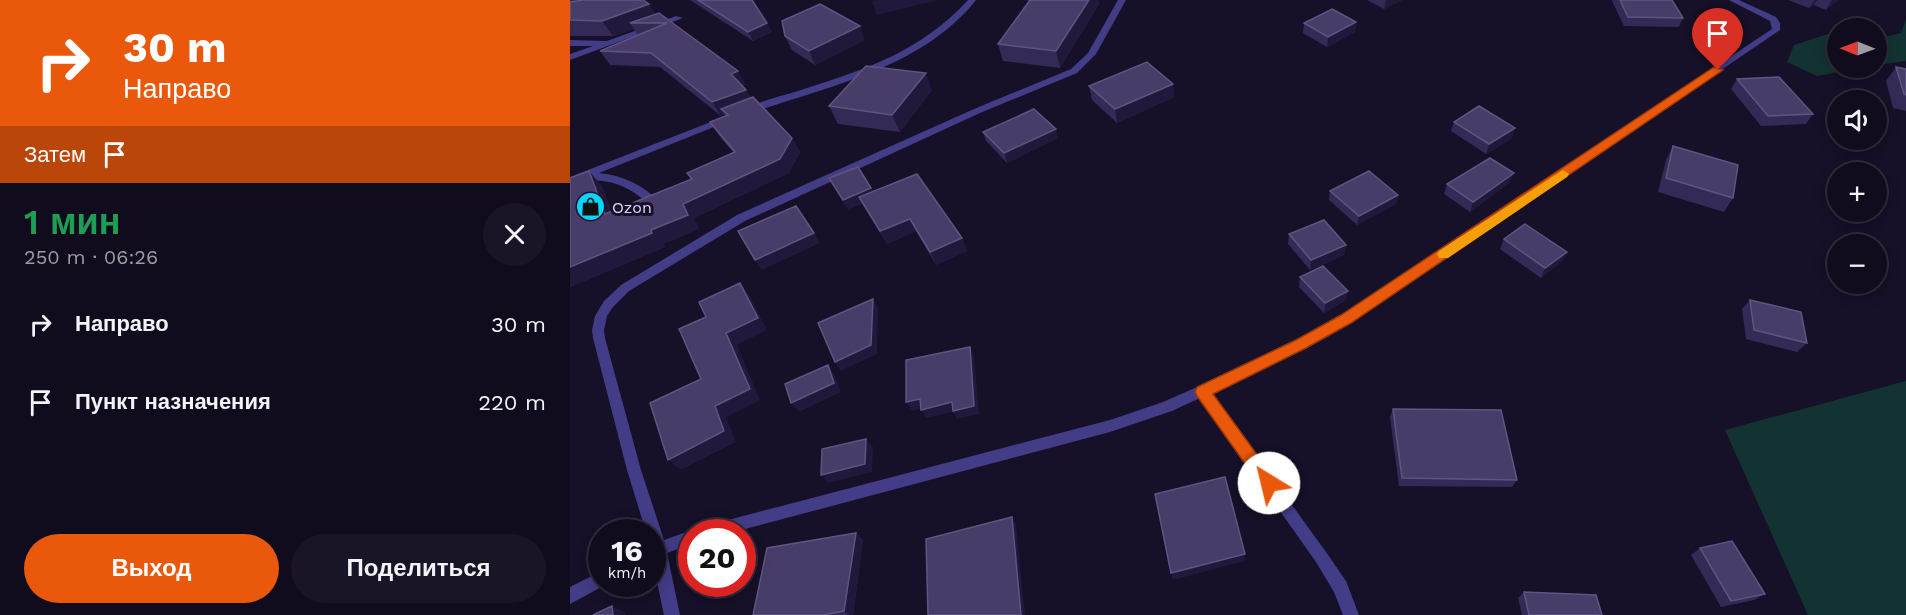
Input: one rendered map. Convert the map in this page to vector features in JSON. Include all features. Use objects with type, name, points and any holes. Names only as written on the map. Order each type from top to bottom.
[{"type":"lane","points":[[570,181],[737,115],[900,56],[938,34],[972,0]]},
{"type":"lane","points":[[647,519],[599,338],[597,327],[600,315],[608,303],[625,288],[741,218],[976,111],[1074,71],[1092,54],[1122,0]]},
{"type":"lane","points":[[756,520],[1110,426],[1203,392],[1301,344],[1346,319],[1776,30],[1776,23],[1773,20],[1733,0]]},
{"type":"lane","points":[[570,57],[680,18]]},
{"type":"lane","points":[[570,43],[608,44]]},
{"type":"lane","points":[[585,175],[626,182],[649,195],[657,206]]},
{"type":"lane","points":[[1203,392],[1321,557],[1340,587],[1352,615]]},
{"type":"lane","points":[[570,596],[588,586]]},
{"type":"lane","points":[[666,591],[672,615]]},
{"type":"green space","points":[[1906,19],[1906,61],[1887,64],[1887,36],[1901,33]]},
{"type":"green space","points":[[1827,34],[1827,74],[1817,76],[1787,62],[1794,45]]},
{"type":"green space","points":[[1906,381],[1906,615],[1808,615],[1725,430]]},
{"type":"building","points":[[643,0],[649,4],[602,21],[570,20],[570,2]]},
{"type":"building","points":[[698,0],[752,0],[767,23],[748,32]]},
{"type":"building","points":[[1030,0],[1089,0],[1056,51],[998,44]]},
{"type":"building","points":[[1620,0],[1672,0],[1683,18],[1628,17]]},
{"type":"building","points":[[820,4],[860,26],[809,51],[785,36],[782,21]]},
{"type":"building","points":[[1332,9],[1356,22],[1328,37],[1304,23]]},
{"type":"building","points":[[659,13],[738,71],[731,74],[746,90],[712,102],[651,53],[600,51],[667,23],[630,23]]},
{"type":"building","points":[[1147,62],[1173,84],[1115,109],[1089,86]]},
{"type":"building","points":[[866,66],[926,73],[892,115],[829,106]]},
{"type":"building","points":[[1896,67],[1906,69],[1906,95],[1904,94]]},
{"type":"building","points":[[1779,77],[1813,114],[1768,116],[1737,79]]},
{"type":"building","points":[[753,97],[792,138],[780,159],[683,204],[688,215],[651,230],[652,233],[570,267],[570,178],[589,171],[605,214],[692,179],[687,173],[735,152],[710,122],[728,115],[721,109]]},
{"type":"building","points":[[1479,106],[1515,128],[1489,144],[1454,122]]},
{"type":"building","points":[[1034,109],[1056,129],[1004,153],[983,132]]},
{"type":"building","points":[[1673,146],[1738,165],[1733,198],[1666,178]]},
{"type":"building","points":[[1490,158],[1514,173],[1473,202],[1447,184]]},
{"type":"building","points":[[858,167],[871,188],[843,200],[829,178]]},
{"type":"building","points":[[1369,171],[1398,195],[1359,216],[1330,191]]},
{"type":"building","points":[[917,174],[962,238],[930,252],[910,219],[880,231],[859,197]]},
{"type":"building","points":[[796,206],[814,233],[755,260],[738,231]]},
{"type":"building","points":[[1324,220],[1346,245],[1311,260],[1289,234]]},
{"type":"building","points":[[1525,224],[1567,252],[1545,268],[1504,239]]},
{"type":"building","points":[[1323,266],[1348,291],[1325,303],[1300,277]]},
{"type":"building","points":[[740,283],[758,318],[726,333],[750,389],[715,406],[724,431],[668,460],[650,403],[701,379],[679,329],[706,317],[699,302]]},
{"type":"building","points":[[873,299],[871,345],[835,362],[818,323]]},
{"type":"building","points":[[1750,300],[1801,312],[1807,343],[1754,330]]},
{"type":"building","points":[[970,347],[974,406],[953,411],[952,402],[921,410],[920,399],[906,402],[906,360]]},
{"type":"building","points":[[828,365],[834,383],[791,403],[785,384]]},
{"type":"building","points":[[1393,409],[1501,410],[1517,480],[1402,478]]},
{"type":"building","points":[[866,439],[865,464],[821,475],[822,449]]},
{"type":"building","points":[[1225,477],[1245,554],[1171,573],[1155,494]]},
{"type":"building","points":[[1012,517],[1021,615],[928,615],[926,539]]},
{"type":"building","points":[[856,533],[844,611],[823,615],[753,615],[767,548]]},
{"type":"building","points":[[1732,541],[1765,594],[1731,601],[1700,548]]},
{"type":"building","points":[[1524,592],[1596,595],[1602,615],[1529,615]]},
{"type":"building","points":[[612,606],[613,615],[593,615]]},
{"type":"slow traffic","points":[[1443,254],[1563,174]]},
{"type":"place","name":"Ozon","points":[[591,207]]},
{"type":"route","points":[[1269,483],[1203,392],[1301,344],[1346,319],[1718,70]]}]
